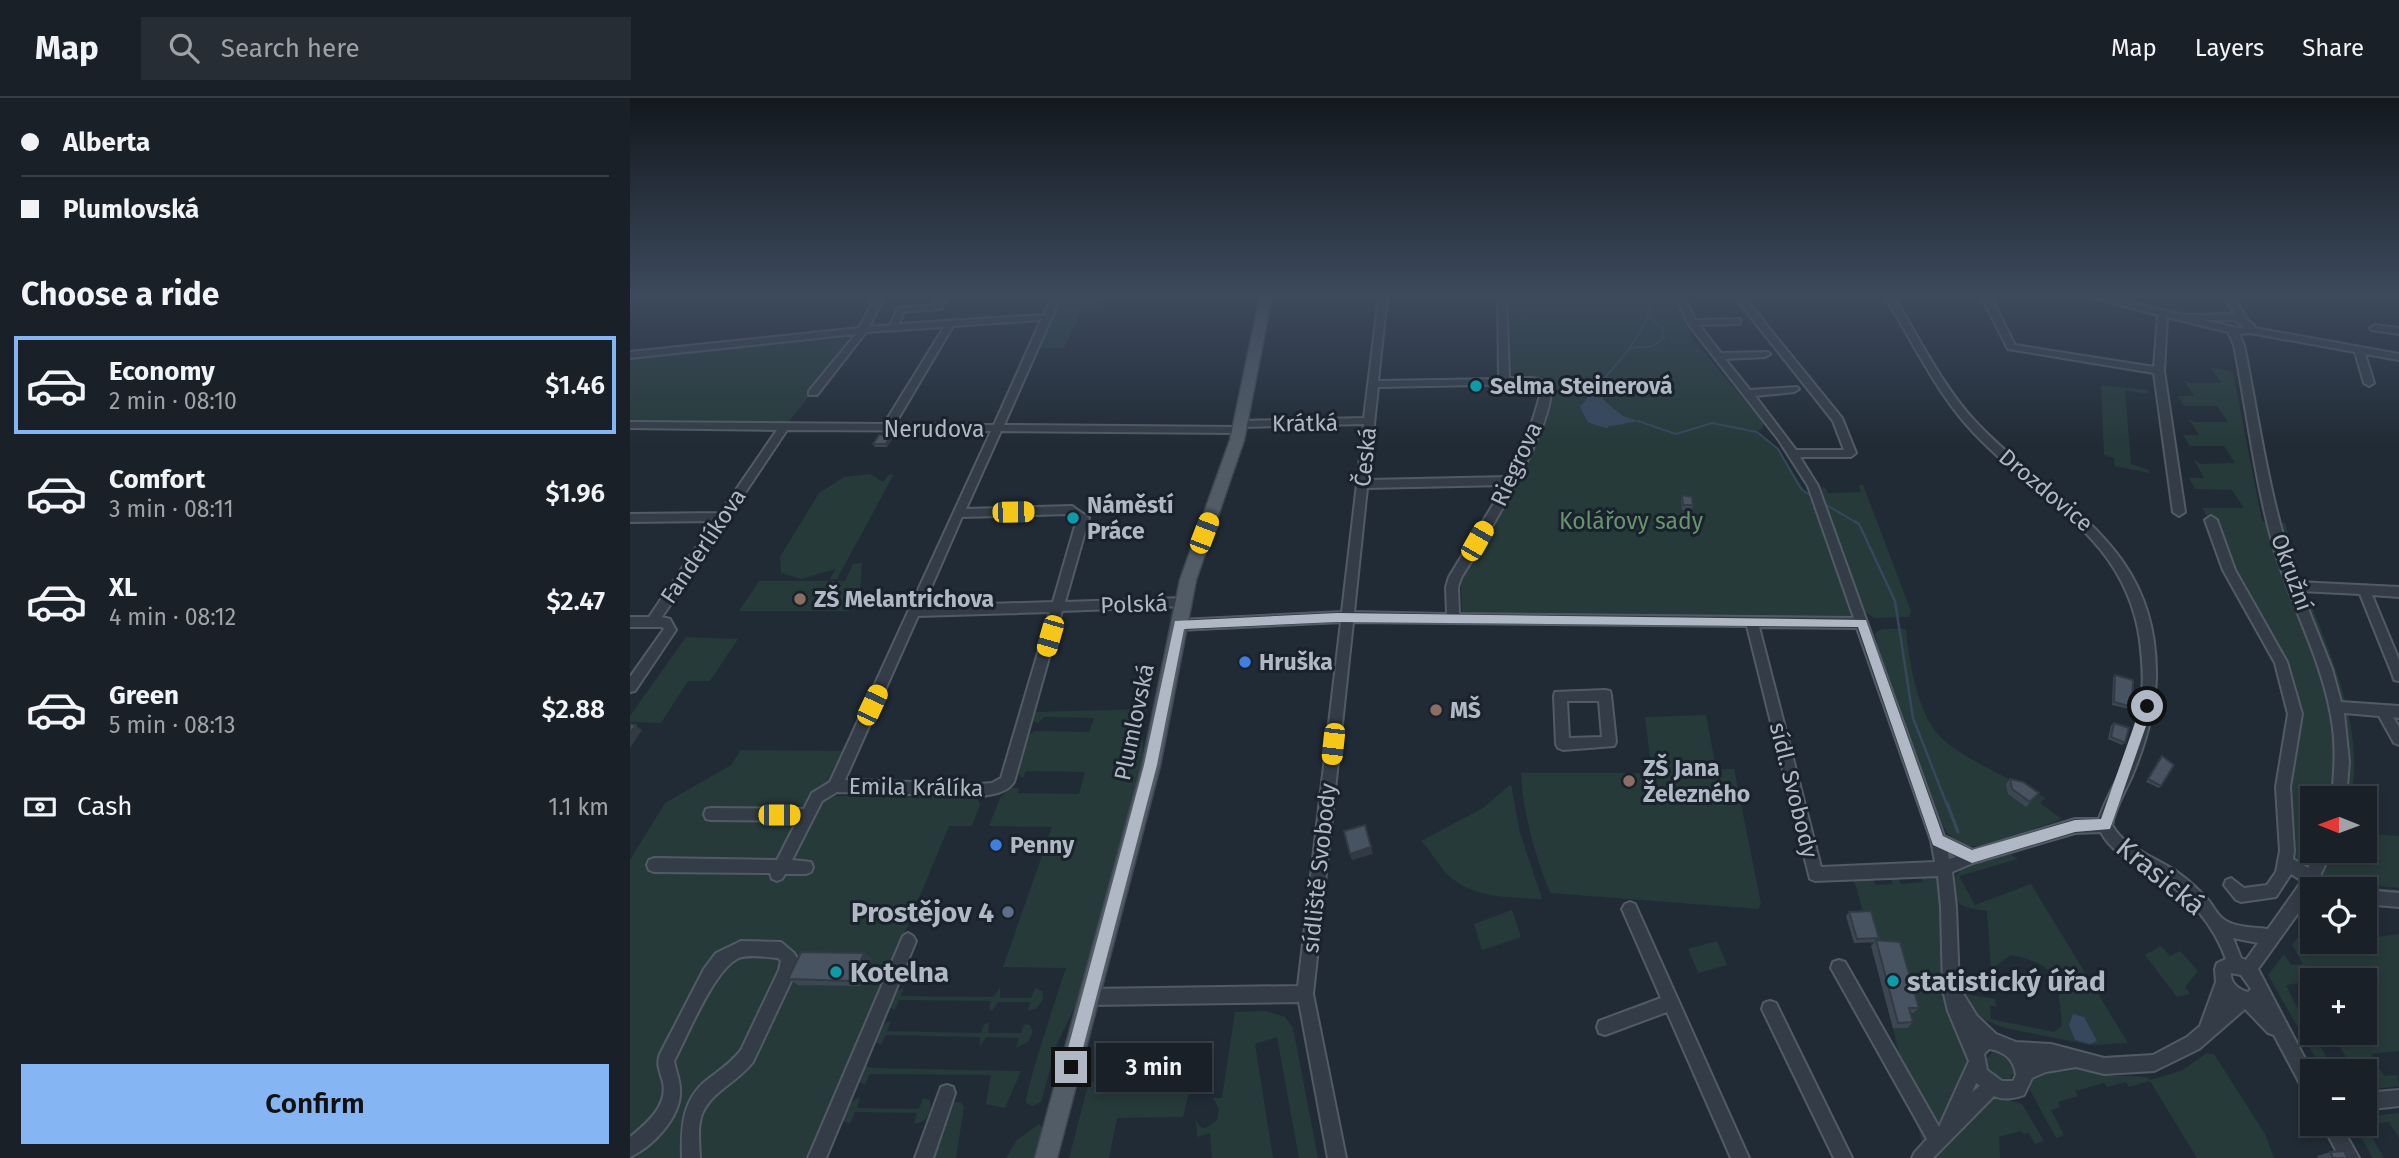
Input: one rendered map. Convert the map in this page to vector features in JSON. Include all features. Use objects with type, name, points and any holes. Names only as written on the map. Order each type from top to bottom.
[{"type":"main road","name":"Plumlovská","points":[[1046,1158],[1151,765],[1183,603],[1239,427],[1256,345]]},
{"type":"street","points":[[630,355],[722,345]]},
{"type":"street","points":[[813,393],[851,345]]},
{"type":"street","points":[[887,428],[937,345]]},
{"type":"street","points":[[778,870],[817,797],[835,786],[1034,345]]},
{"type":"street","name":"Česká","points":[[1347,618],[1377,345]]},
{"type":"street","points":[[1373,384],[1504,381],[1503,345]]},
{"type":"street","points":[[1710,345],[1794,454],[1817,493],[1938,840],[1943,869],[1951,998],[1958,1022],[1983,1079],[1992,1087],[2013,1091],[2023,1083],[2025,1073],[2014,1050]]},
{"type":"street","points":[[1778,345],[1838,420],[1851,453],[1794,454]]},
{"type":"street","name":"Drozdovice","points":[[1920,345],[1968,419],[1995,447],[2093,528],[2120,564],[2136,594],[2149,662],[2147,706],[2105,825]]},
{"type":"street","points":[[2010,345],[2159,371]]},
{"type":"street","points":[[2161,345],[2159,371],[2179,512]]},
{"type":"street","name":"Okružní","points":[[2239,345],[2273,519],[2295,586],[2324,657],[2337,707],[2342,762],[2340,786]]},
{"type":"street","points":[[2336,345],[2399,357]]},
{"type":"street","points":[[2358,350],[2369,383]]},
{"type":"street","points":[[1718,356],[1765,354]]},
{"type":"street","name":"Riegrova","points":[[1453,618],[1452,587],[1455,577],[1512,481],[1547,390],[1546,384],[1504,381]]},
{"type":"street","points":[[1747,393],[1794,389]]},
{"type":"street","name":"Krátká","points":[[1239,427],[1369,421]]},
{"type":"street","name":"Nerudova","points":[[630,425],[998,429],[1239,427]]},
{"type":"street","name":"Fanderlíkova","points":[[652,622],[784,427]]},
{"type":"street","points":[[1362,484],[1512,481]]},
{"type":"street","points":[[960,513],[1057,511],[1081,514],[1083,518],[1080,533]]},
{"type":"street","points":[[630,518],[723,517]]},
{"type":"street","points":[[2211,520],[2229,570],[2278,655],[2293,705],[2294,723],[2283,787],[2286,863],[2280,883],[2274,890],[2246,896],[2238,894],[2231,885]]},
{"type":"street","name":"Emila Králíka","points":[[835,786],[993,789],[1006,782],[1080,533]]},
{"type":"street","points":[[2295,586],[2399,592]]},
{"type":"street","points":[[2364,590],[2399,676]]},
{"type":"street","name":"Polská","points":[[916,611],[1183,603]]},
{"type":"street","points":[[1179,625],[1347,618],[1862,623]]},
{"type":"street","name":"sídliště Svobody","points":[[1337,1158],[1305,994],[1347,618]]},
{"type":"street","points":[[630,622],[652,622]]},
{"type":"street","name":"Fanderlíkova","points":[[630,687],[670,629],[666,622],[652,622]]},
{"type":"street","name":"sídl. Svobody","points":[[1752,622],[1815,874],[1943,869]]},
{"type":"street","points":[[1605,695],[1609,742],[1563,744],[1560,696],[1605,695]]},
{"type":"street","points":[[2337,707],[2399,712]]},
{"type":"street","points":[[2383,711],[2399,739]]},
{"type":"street","points":[[711,814],[807,815]]},
{"type":"street","points":[[1943,869],[1972,857],[2075,826],[2105,825]]},
{"type":"street","name":"Krasická","points":[[2105,825],[2117,842],[2187,889],[2217,925],[2242,968],[2258,983],[2251,997]]},
{"type":"street","points":[[1938,840],[1972,857]]},
{"type":"street","points":[[2286,863],[2309,877]]},
{"type":"street","points":[[654,865],[778,870],[806,867]]},
{"type":"street","points":[[2207,1029],[2224,983],[2223,970],[2242,968],[2272,937],[2300,896]]},
{"type":"street","points":[[2377,898],[2399,900]]},
{"type":"street","points":[[1630,908],[1740,1158]]},
{"type":"street","points":[[2217,925],[2235,932],[2272,937]]},
{"type":"street","points":[[817,1158],[908,941]]},
{"type":"street","points":[[630,1148],[654,1127],[668,1105],[673,1090],[666,1060],[718,963],[738,950],[781,950],[789,958],[787,971],[747,1056],[738,1067],[706,1092],[693,1111],[689,1125],[691,1158]]},
{"type":"street","points":[[1839,968],[1942,1135]]},
{"type":"street","points":[[1951,983],[1968,1018],[1992,1041],[2014,1050],[2050,1052],[2075,1061]]},
{"type":"street","name":"Krasická","points":[[2224,983],[2232,993],[2251,997],[2283,1038],[2300,1068]]},
{"type":"street","points":[[1089,997],[1305,994]]},
{"type":"street","points":[[2025,1073],[2045,1064],[2075,1061],[2119,1066],[2154,1062],[2186,1048],[2251,997]]},
{"type":"street","points":[[1605,1027],[1672,1002]]},
{"type":"street","points":[[1770,1009],[1843,1158]]},
{"type":"street","points":[[1942,1135],[1983,1044],[1992,1041]]},
{"type":"street","points":[[1921,1158],[1992,1087]]},
{"type":"street","points":[[924,1158],[947,1093]]},
{"type":"street","points":[[2377,1101],[2399,1098]]},
{"type":"street","points":[[2338,1136],[2350,1158]]},
{"type":"green space","points":[[760,345],[849,345],[787,424],[630,422],[630,357]]},
{"type":"green space","points":[[1035,345],[1065,345],[1064,348],[1033,349]]},
{"type":"green space","name":"Kolářovy sady","points":[[1510,345],[1698,345],[1764,423],[1762,429],[1755,431],[1778,449],[1814,505],[1852,619],[1472,616],[1462,613],[1461,581],[1518,482],[1548,403],[1553,377],[1517,377],[1510,373]],"holes":[[[1599,388],[1605,400],[1623,416],[1639,421],[1609,426],[1590,424],[1583,415]]]},
{"type":"green space","points":[[2210,367],[2233,372],[2262,521],[2285,523],[2341,686],[2353,742],[2352,786],[2300,786],[2300,863],[2377,863],[2377,834],[2399,836],[2399,888],[2377,886],[2377,877],[2320,877],[2292,860],[2287,784],[2300,717],[2223,547],[2216,523],[2208,518],[2202,508],[2244,508],[2232,490],[2195,489],[2189,478],[2204,478],[2194,460],[2201,464],[2235,463],[2224,446],[2190,446],[2183,435],[2199,435],[2189,419],[2195,422],[2228,422],[2217,406],[2184,406],[2178,396],[2194,396],[2184,380],[2189,383],[2221,383]]},
{"type":"green space","points":[[2101,385],[2148,390],[2149,394],[2125,390],[2131,464],[2149,470],[2149,473],[2115,466],[2114,458],[2104,455]]},
{"type":"green space","points":[[870,474],[883,482],[888,475],[894,474],[837,579],[830,579],[835,569],[801,579],[781,573],[780,557],[819,493],[844,477]]},
{"type":"green space","points":[[1859,485],[1863,485],[1911,611],[1909,617],[1874,618],[1863,610],[1819,492],[1824,486],[1828,493],[1861,492]]},
{"type":"green space","points":[[862,563],[860,591],[849,611],[739,611],[759,581],[845,581],[853,564]]},
{"type":"green space","points":[[1882,629],[1906,629],[1917,690],[1922,706],[1937,733],[1970,758],[2046,798],[2040,803],[2062,819],[1975,846],[1961,844],[1949,835],[1938,816],[1934,816],[1874,644],[1877,643],[1875,633]]},
{"type":"green space","points":[[686,637],[738,639],[710,681],[688,681],[661,723],[630,722],[630,716]]},
{"type":"green space","points":[[1147,709],[1142,732],[1144,763],[1081,994],[1057,1044],[1041,1102],[1032,1106],[1026,1103],[1027,1095],[1066,968],[1003,967],[1052,827],[989,826],[1000,798],[1010,788],[1019,788],[1018,793],[1079,794],[1085,772],[1026,771],[1023,778],[1015,771],[1028,735],[1035,731],[1089,732],[1094,718],[1044,717],[1038,723],[1033,721],[1035,712]]},
{"type":"green space","name":"ZŠ Jana Železného","points":[[1706,715],[1716,768],[1711,769],[1734,769],[1761,904],[1758,909],[1550,893],[1531,834],[1521,773],[1652,773],[1645,717]]},
{"type":"green space","points":[[741,750],[846,751],[824,796],[977,797],[980,805],[972,826],[949,826],[811,1158],[630,1158],[630,860],[665,803],[731,765]]},
{"type":"green space","points":[[1511,784],[1520,833],[1542,899],[1504,897],[1469,889],[1448,875],[1421,841],[1483,808]]},
{"type":"green space","points":[[2007,852],[2018,859],[1959,876],[1975,905],[2031,884],[2128,1043],[2091,1045],[2004,1028],[1969,1013],[1962,997],[1965,994],[1995,999],[1996,1006],[1990,1006],[1991,1019],[2054,1032],[2062,1026],[2057,986],[2048,970],[2039,964],[2011,955],[1993,968],[1992,984],[1987,911],[1966,907],[1955,898],[1952,882],[1963,866]]},
{"type":"green space","points":[[1916,870],[1938,877],[1970,1056],[1952,1104],[1923,1146],[1856,886],[1848,873],[1869,872],[1876,885],[1893,884],[1887,871],[1894,871],[1901,884],[1923,882]]},
{"type":"green space","points":[[1512,910],[1521,937],[1482,950],[1474,924]]},
{"type":"green space","points":[[2399,934],[2399,1051],[2371,1054],[2374,1059],[2347,1059],[2339,1045],[2377,1045],[2377,968],[2300,968],[2300,985],[2286,985],[2300,1013],[2300,1031],[2268,975],[2284,954],[2291,965],[2303,964],[2292,945],[2300,935],[2300,954],[2377,954],[2377,937]]},
{"type":"green space","points":[[1717,941],[1727,965],[1698,973],[1688,949]]},
{"type":"green space","points":[[2161,946],[2170,956],[2180,951],[2198,971],[2185,987],[2190,994],[2177,997],[2145,955]]},
{"type":"green space","points":[[904,987],[901,996],[993,997],[1000,988],[1000,998],[1031,998],[1035,988],[1042,991],[1043,999],[1037,1008],[1028,1011],[1030,1002],[998,1002],[992,1011],[989,1009],[991,1001],[899,1000],[895,1010],[891,1008],[890,996]]},
{"type":"green space","points":[[1266,1011],[1285,1017],[1293,1028],[1318,1158],[1299,1158],[1277,1037],[1255,1044],[1273,1158],[1212,1158],[1210,1133],[1197,1137],[1196,1120],[1200,1127],[1206,1128],[1217,1120],[1219,1109],[1213,1098],[1222,1098],[1235,1012]]},
{"type":"green space","points":[[891,1021],[887,1031],[981,1033],[984,1024],[989,1023],[988,1033],[1021,1033],[1024,1024],[1030,1025],[1033,1032],[1028,1042],[1016,1048],[1019,1038],[986,1037],[980,1047],[980,1037],[886,1035],[881,1045],[874,1041],[879,1026]]},
{"type":"green space","points":[[2308,1045],[2320,1045],[2327,1059],[2316,1059]]},
{"type":"green space","points":[[1993,1052],[2001,1053],[2010,1060],[2014,1072],[2010,1079],[1996,1078],[1987,1069],[1986,1059]]},
{"type":"green space","points":[[2207,1053],[2214,1054],[2265,1134],[2274,1158],[2197,1158],[2150,1081],[2129,1087],[2126,1082],[2107,1087],[2104,1083],[2075,1091],[2078,1096],[2058,1102],[2060,1107],[2051,1110],[2064,1135],[2056,1138],[2030,1090],[2031,1081],[2038,1071],[2073,1067],[2098,1071],[2099,1075],[2147,1077],[2150,1080],[2181,1071]]},
{"type":"green space","points":[[2377,1064],[2384,1076],[2397,1075],[2399,1086],[2377,1089]]},
{"type":"green space","points":[[862,1065],[873,1068],[1021,1071],[1005,1108],[986,1104],[991,1075],[870,1074],[865,1085],[858,1081]]},
{"type":"green space","points":[[1192,1080],[1183,1117],[1117,1118],[1109,1158],[1069,1158],[1089,1082]]},
{"type":"green space","points":[[1991,1095],[2022,1104],[2044,1141],[2035,1144],[2029,1133],[2023,1134],[2021,1131],[1999,1137],[2000,1158],[1933,1158]]},
{"type":"green space","points":[[860,1097],[857,1108],[919,1109],[923,1098],[930,1100],[930,1109],[925,1119],[914,1124],[917,1113],[855,1112],[850,1124],[843,1121],[845,1106]]},
{"type":"green space","points":[[961,1102],[964,1107],[956,1158],[930,1158],[950,1106]]},
{"type":"green space","points":[[2399,1113],[2399,1138],[2389,1122],[2377,1124],[2377,1116]]},
{"type":"green space","points":[[1039,1124],[1044,1129],[1036,1158],[1006,1158],[1017,1140]]},
{"type":"green space","points":[[2360,1136],[2371,1136],[2384,1158],[2373,1158]]},
{"type":"water","points":[[1597,386],[1604,400],[1623,416],[1639,421],[1612,426],[1589,422],[1581,406]]},
{"type":"water","points":[[2073,1014],[2084,1017],[2097,1041],[2090,1044],[2075,1040],[2069,1025]]},
{"type":"building","points":[[879,435],[891,435],[886,444],[873,444]]},
{"type":"building","points":[[1682,495],[1692,497],[1693,505],[1683,505]]},
{"type":"building","points":[[2115,675],[2133,680],[2132,707],[2114,702]]},
{"type":"building","points":[[2114,723],[2129,728],[2125,743],[2111,737]]},
{"type":"building","points":[[2162,756],[2174,765],[2161,786],[2148,779]]},
{"type":"building","points":[[2010,779],[2023,782],[2039,793],[2030,802],[2012,789]]},
{"type":"building","points":[[1365,825],[1371,847],[1350,854],[1344,831]]},
{"type":"building","points":[[1871,911],[1879,938],[1857,939],[1849,912]]},
{"type":"building","name":"statistický úřad","points":[[1876,940],[1900,942],[1919,1008],[1909,1008],[1913,1022],[1898,1023]]},
{"type":"building","name":"Kotelna","points":[[801,952],[864,953],[852,981],[788,979]]},
{"type":"building","points":[[2344,1151],[2348,1158],[2333,1158],[2330,1152]]},
{"type":"waterway","points":[[1588,398],[1631,345]]},
{"type":"waterway","points":[[1630,348],[1654,345]]},
{"type":"waterway","points":[[1581,406],[1589,422],[1607,427]]},
{"type":"waterway","points":[[1638,421],[1676,434],[1712,423],[1757,432],[1778,449],[1801,489],[1814,498]]},
{"type":"waterway","points":[[1823,503],[1857,523]]},
{"type":"waterway","points":[[1854,521],[1859,524],[1895,601],[1913,718],[1947,805]]},
{"type":"waterway","points":[[1947,803],[1958,832]]},
{"type":"waterway","points":[[2377,890],[2399,892]]},
{"type":"place","name":"Selma Steinerová","points":[[1476,386]]},
{"type":"place","name":"Náměstí Práce","points":[[1073,518]]},
{"type":"place","name":"ZŠ Melantrichova","points":[[800,599]]},
{"type":"place","name":"Hruška","points":[[1245,662]]},
{"type":"place","name":"MŠ","points":[[1436,710]]},
{"type":"place","name":"ZŠ Jana Železného","points":[[1629,781]]},
{"type":"place","name":"Penny","points":[[996,845]]},
{"type":"place","name":"Prostějov 4","points":[[1008,912]]},
{"type":"place","name":"Kotelna","points":[[836,972]]},
{"type":"place","name":"statistický úřad","points":[[1893,981]]},
{"type":"route","points":[[1071,1067],[1151,765],[1179,625],[1337,617],[1862,623],[1938,840],[1972,857],[2075,826],[2105,825],[2142,728],[2147,706]]}]
